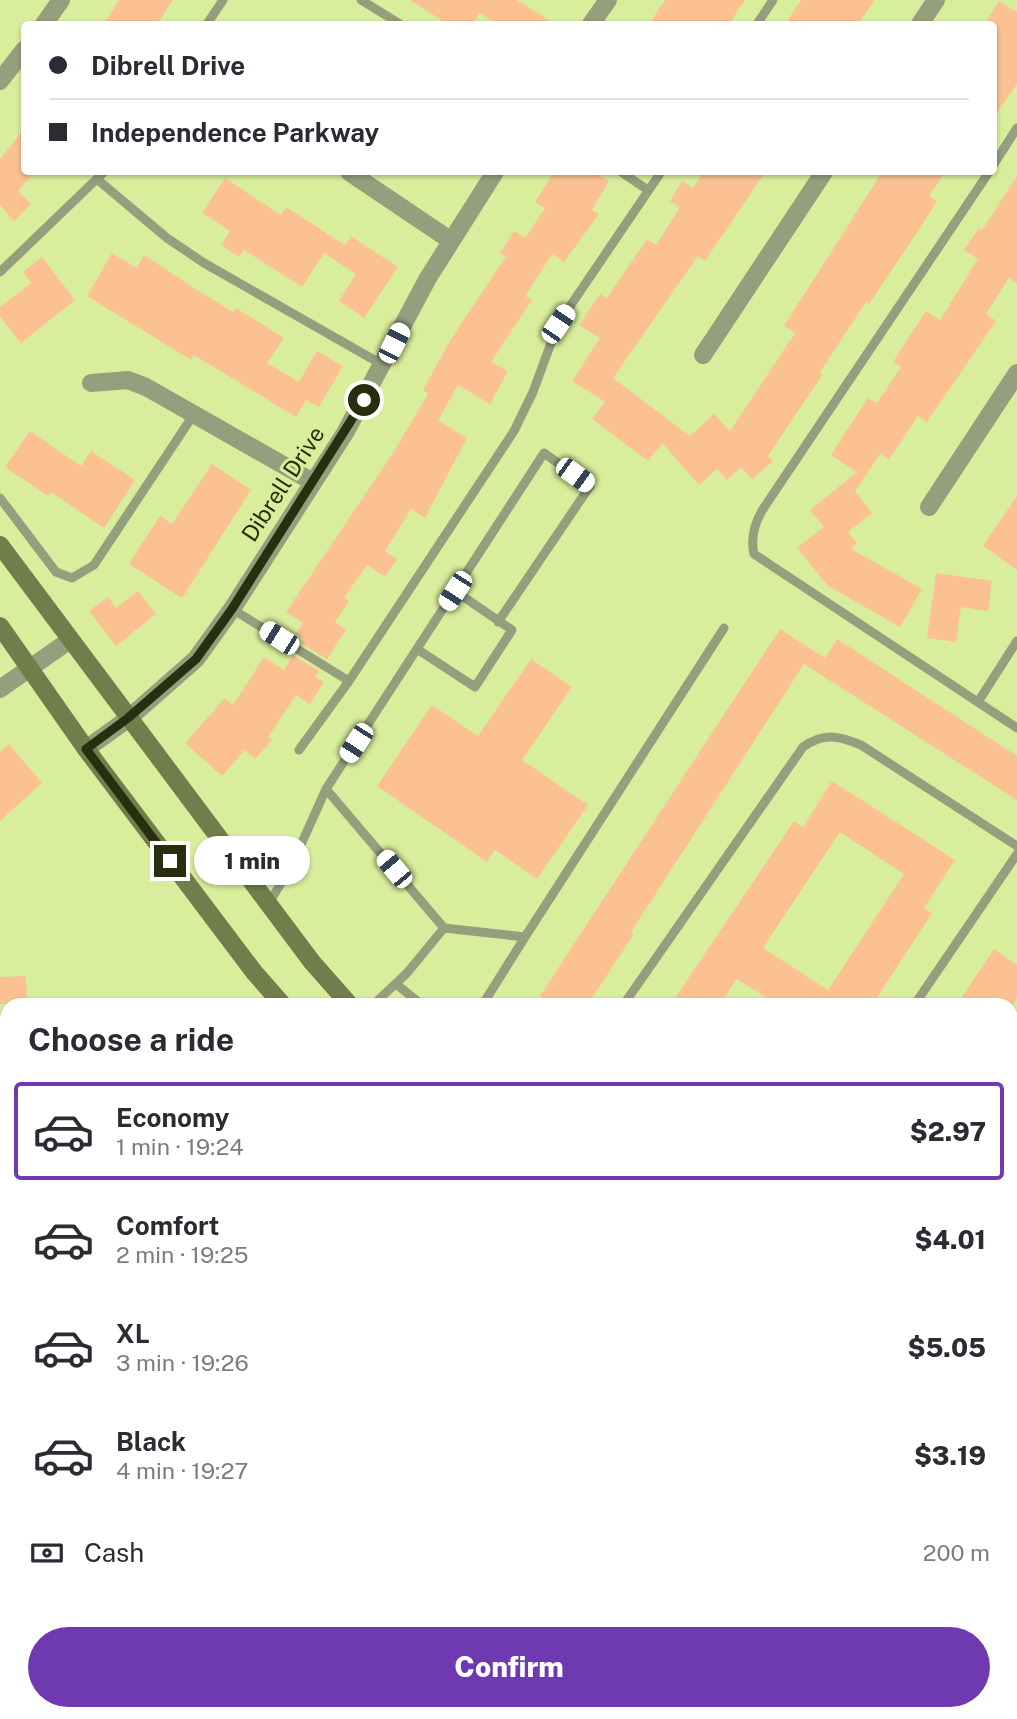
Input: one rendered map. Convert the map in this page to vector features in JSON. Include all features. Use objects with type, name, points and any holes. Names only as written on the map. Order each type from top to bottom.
[{"type":"main road","points":[[0,545],[269,904],[344,998]]},
{"type":"main road","points":[[0,626],[86,749],[254,972],[277,998]]},
{"type":"street","points":[[46,21],[61,0]]},
{"type":"street","points":[[594,21],[608,0]]},
{"type":"street","points":[[922,21],[936,0]]},
{"type":"street","points":[[0,80],[21,54]]},
{"type":"street","points":[[353,175],[450,240]]},
{"type":"street","name":"Dibrell Drive","points":[[86,749],[128,718],[196,659],[232,609],[313,482],[383,365],[450,240],[493,175]]},
{"type":"street","points":[[703,355],[822,175]]},
{"type":"street","points":[[929,507],[1017,373]]},
{"type":"street","points":[[91,383],[128,380],[313,482]]},
{"type":"street","points":[[0,689],[70,640]]},
{"type":"lane","points":[[209,21],[223,0]]},
{"type":"lane","points":[[361,0],[395,21]]},
{"type":"lane","points":[[759,21],[773,0]]},
{"type":"lane","points":[[997,159],[1017,128]]},
{"type":"lane","points":[[0,272],[102,175]]},
{"type":"lane","points":[[626,175],[648,190]]},
{"type":"lane","points":[[299,750],[349,681],[514,430],[533,392],[558,324],[659,175]]},
{"type":"lane","points":[[987,175],[765,506],[757,519],[752,544],[754,554],[1017,728]]},
{"type":"lane","points":[[98,180],[167,238],[204,263],[383,365]]},
{"type":"lane","points":[[0,498],[56,572],[72,578],[94,565],[194,414]]},
{"type":"lane","points":[[269,904],[291,867],[326,789],[544,453],[590,486],[498,622]]},
{"type":"lane","points":[[417,649],[475,687],[512,631],[455,591]]},
{"type":"lane","points":[[232,609],[349,681]]},
{"type":"lane","points":[[487,998],[724,628]]},
{"type":"lane","points":[[978,702],[1017,640]]},
{"type":"lane","points":[[628,998],[803,747],[816,738],[833,736],[861,745],[1017,846]]},
{"type":"lane","points":[[326,789],[444,928],[525,937]]},
{"type":"lane","points":[[919,998],[1017,854]]},
{"type":"lane","points":[[381,998],[397,984],[444,928]]},
{"type":"lane","points":[[397,984],[414,998]]},
{"type":"building","points":[[119,0],[173,0],[159,21],[106,21]]},
{"type":"building","points":[[410,0],[517,0],[550,21],[493,21],[480,13],[474,21],[442,21]]},
{"type":"building","points":[[665,0],[745,0],[731,21],[651,21]]},
{"type":"building","points":[[801,0],[875,0],[860,21],[787,21]]},
{"type":"building","points":[[999,1],[1017,12],[1017,84],[997,113],[997,21],[987,21]]},
{"type":"building","points":[[21,133],[21,175],[31,175],[18,191],[31,204],[14,221],[0,205],[0,159]]},
{"type":"building","points":[[552,175],[599,175],[609,181],[592,210],[599,214],[564,262],[552,254],[525,296],[532,300],[491,362],[508,371],[490,404],[458,385],[438,420],[467,438],[425,518],[411,509],[385,551],[397,559],[385,577],[367,565],[344,598],[349,601],[335,622],[346,630],[327,659],[301,643],[304,639],[296,633],[303,623],[286,612],[393,453],[428,394],[423,390],[451,339],[506,256],[500,253],[514,231],[525,238],[545,208],[535,202]]},
{"type":"building","points":[[701,175],[763,175],[705,261],[698,256],[613,378],[690,436],[714,414],[730,431],[795,333],[784,326],[880,175],[943,175],[929,196],[937,201],[820,372],[823,374],[768,456],[773,461],[752,479],[741,467],[727,480],[717,469],[699,485],[662,443],[648,461],[592,419],[605,402],[572,381],[600,338],[579,325],[600,294],[607,298],[647,239],[656,245],[680,207],[670,201],[682,181],[693,188]]},
{"type":"building","points":[[1017,176],[1017,283],[1009,278],[986,314],[996,321],[927,422],[918,416],[889,460],[880,454],[855,491],[872,513],[848,532],[857,543],[851,549],[922,589],[900,627],[828,586],[797,548],[824,527],[810,510],[857,472],[831,455],[868,398],[877,403],[901,367],[893,362],[926,311],[940,320],[978,259],[964,250],[979,228],[982,230]]},
{"type":"building","points":[[225,178],[281,215],[286,207],[345,245],[351,236],[398,267],[364,318],[339,301],[356,274],[324,253],[302,287],[244,250],[239,257],[221,245],[230,231],[202,213]]},
{"type":"building","points":[[112,253],[137,268],[144,255],[233,312],[236,308],[284,338],[267,363],[299,382],[317,351],[343,366],[319,407],[306,400],[296,417],[194,355],[191,360],[87,296]]},
{"type":"building","points":[[42,257],[75,300],[21,343],[0,317],[0,307],[31,283],[23,272]]},
{"type":"building","points":[[30,431],[81,466],[91,451],[135,480],[104,528],[51,492],[48,496],[5,467]]},
{"type":"building","points":[[212,464],[251,490],[182,598],[129,564],[160,516],[172,524]]},
{"type":"building","points":[[1017,496],[1017,570],[983,546]]},
{"type":"building","points":[[936,573],[992,581],[988,611],[961,607],[956,642],[927,638]]},
{"type":"building","points":[[138,591],[156,614],[116,646],[89,611],[108,597],[116,608]]},
{"type":"building","points":[[780,629],[825,658],[837,639],[1017,756],[1017,800],[804,664],[631,932],[634,934],[592,998],[540,996]]},
{"type":"building","points":[[293,655],[319,671],[315,677],[324,682],[310,704],[296,695],[268,737],[272,740],[255,759],[245,750],[222,776],[185,743],[225,698],[233,705],[264,657],[284,670]]},
{"type":"building","points":[[531,659],[572,687],[522,760],[588,805],[537,879],[495,850],[487,862],[377,786],[432,705],[478,736]]},
{"type":"building","points":[[9,744],[42,783],[0,821],[0,752]]},
{"type":"building","points":[[832,781],[955,860],[924,908],[932,913],[877,998],[767,998],[737,979],[724,998],[675,998],[794,821],[803,827]],"holes":[[[840,832],[904,874],[828,990],[763,948]]]},
{"type":"building","points":[[994,949],[1017,965],[1017,998],[961,998]]},
{"type":"building","points":[[26,976],[27,998],[0,998],[0,977]]},
{"type":"route","points":[[170,861],[86,749],[166,687],[196,659],[232,609],[364,400]]}]
